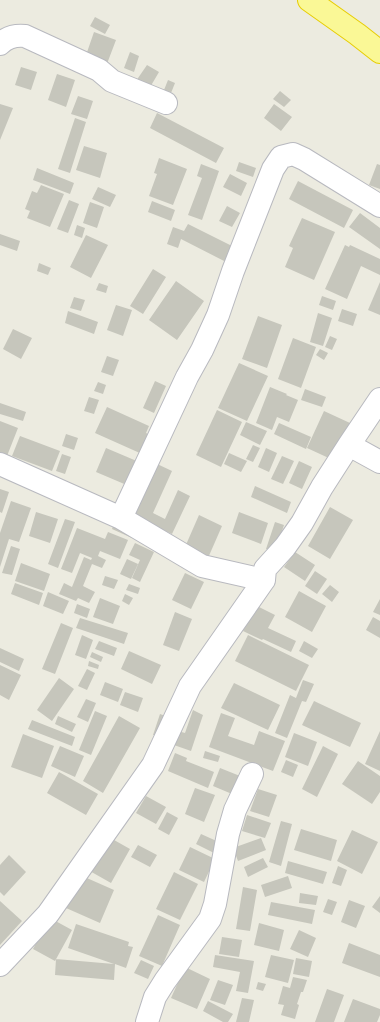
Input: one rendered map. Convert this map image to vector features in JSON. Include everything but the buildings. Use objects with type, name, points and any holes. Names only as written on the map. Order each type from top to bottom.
[{"type":"highway","points":[[309,0],[380,52]]},
{"type":"street","points":[[0,44],[4,40],[11,37],[18,35],[25,36],[99,70],[112,81],[166,103]]},
{"type":"street","points":[[121,518],[187,377],[202,350],[218,315],[272,169],[281,157],[293,154],[304,159],[380,206]]},
{"type":"street","points":[[0,965],[48,914],[148,771],[190,686],[264,580],[266,569],[285,547],[302,523],[322,487],[380,399]]},
{"type":"street","points":[[349,445],[380,462]]},
{"type":"street","points":[[0,464],[121,518],[202,566],[264,580]]},
{"type":"street","points":[[147,1022],[155,997],[210,919],[215,904],[235,810],[252,774]]}]
